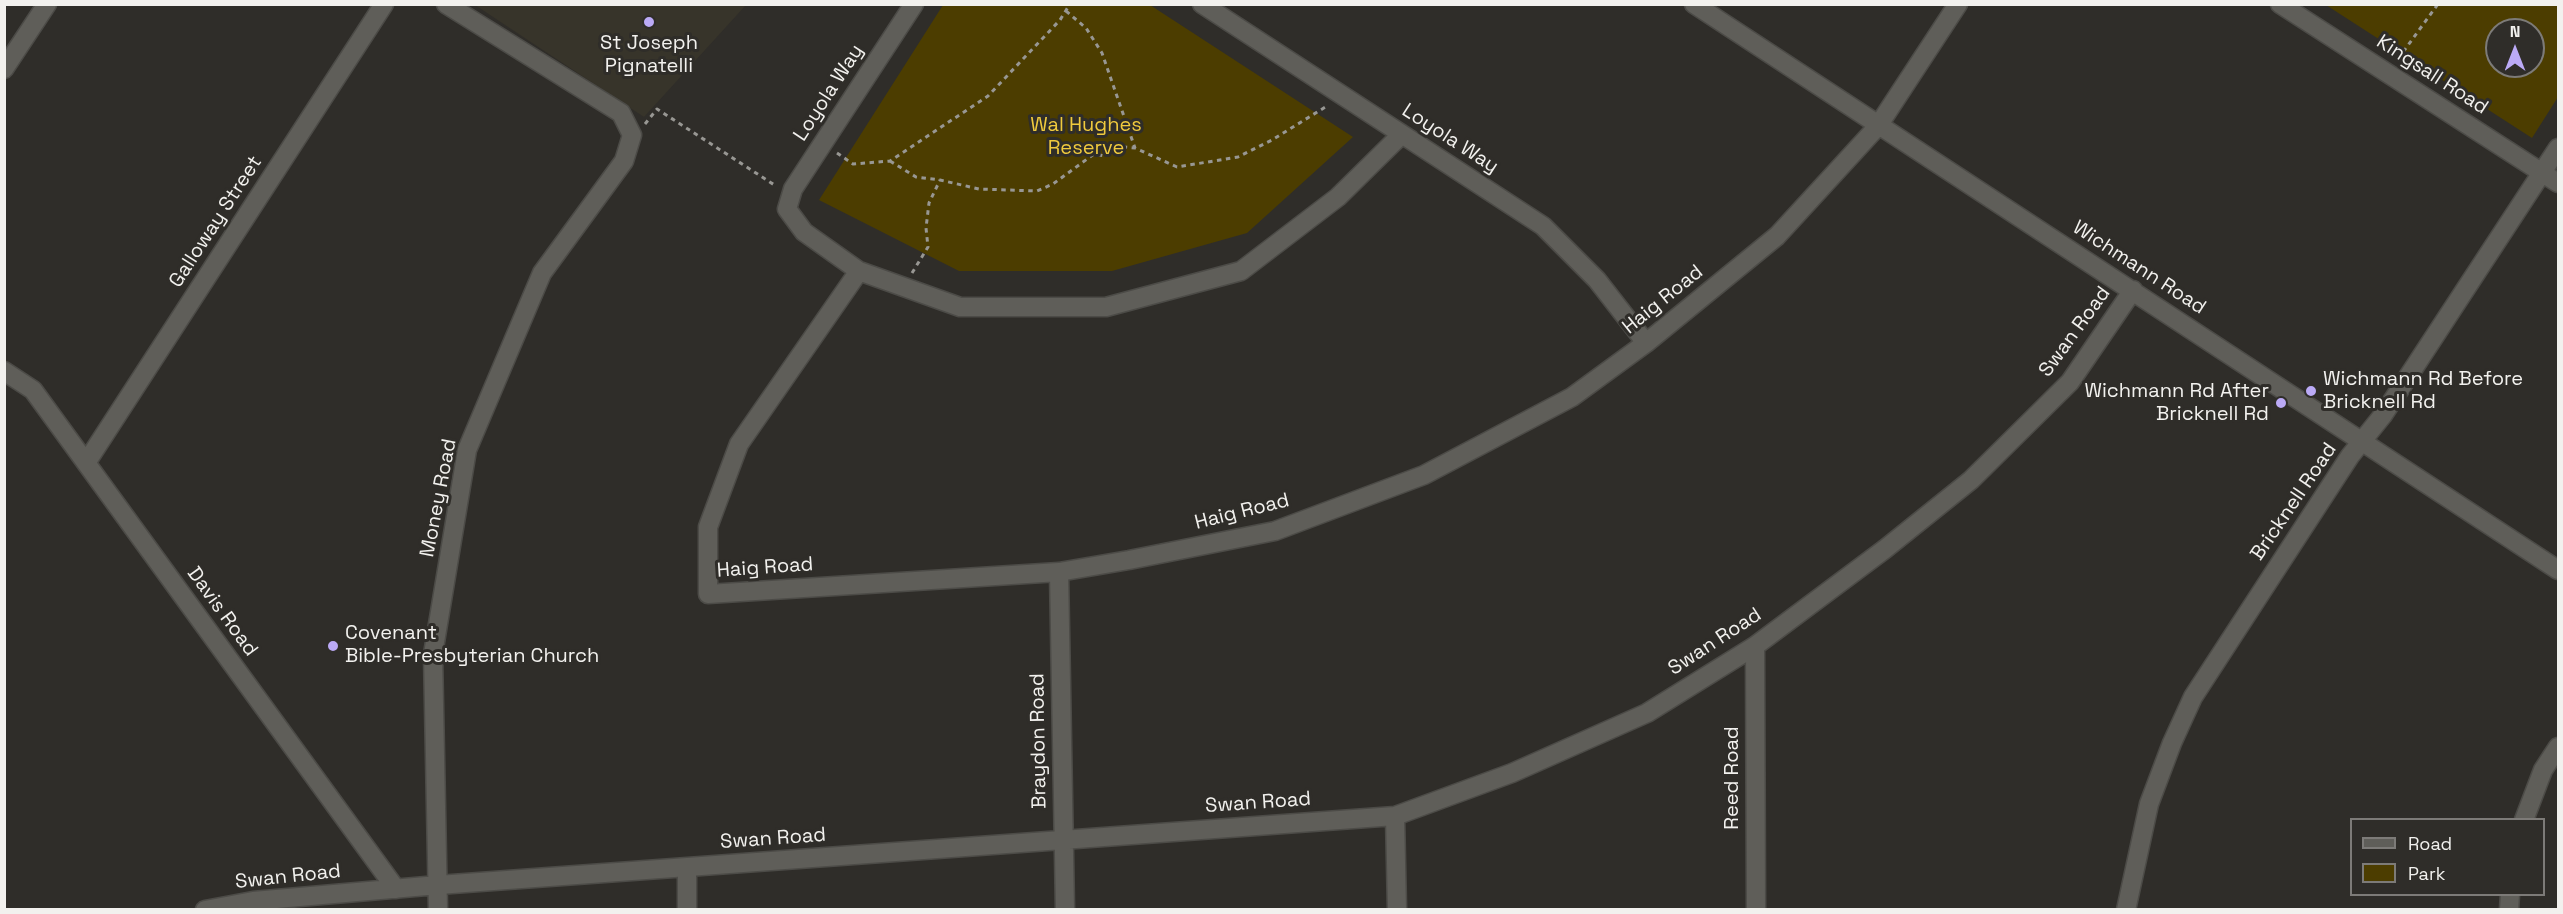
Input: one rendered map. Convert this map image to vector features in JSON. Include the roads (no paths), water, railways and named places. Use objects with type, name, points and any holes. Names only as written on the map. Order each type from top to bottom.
[{"type":"street","points":[[8,57],[47,4]]},
{"type":"street","name":"Galloway Street","points":[[86,463],[384,4]]},
{"type":"street","name":"Money Road","points":[[438,909],[434,654],[467,450],[542,273],[624,161],[632,135],[621,113],[446,4]]},
{"type":"street","name":"Loyola Way","points":[[859,271],[804,232],[790,202],[823,143],[914,4]]},
{"type":"street","name":"Loyola Way","points":[[1202,4],[1543,226],[1597,280],[1646,343]]},
{"type":"street","name":"Wichmann Road","points":[[1694,4],[2559,570]]},
{"type":"street","name":"Haig Road","points":[[859,271],[739,444],[708,527],[708,594],[1059,572],[1275,531],[1424,475],[1572,397],[1646,343],[1777,236],[1878,126],[1958,4]]},
{"type":"street","name":"Kingsall Road","points":[[2280,4],[2559,183]]},
{"type":"street","points":[[859,271],[960,307],[1106,307],[1241,271],[1338,197],[1402,134]]},
{"type":"street","name":"Bricknell Road","points":[[2126,909],[2152,794],[2193,697],[2559,148]]},
{"type":"street","name":"Swan Road","points":[[205,909],[253,901],[438,885],[1395,816],[1512,773],[1647,713],[1755,646],[1885,549],[1971,480],[2070,382],[2133,290]]},
{"type":"street","name":"Davis Road","points":[[4,370],[33,390],[396,889]]},
{"type":"street","name":"Braydon Road","points":[[1059,572],[1065,909]]},
{"type":"street","name":"Reed Road","points":[[1755,646],[1756,909]]},
{"type":"street","points":[[2524,818],[2543,770],[2559,747]]},
{"type":"street","points":[[1395,816],[1397,909]]},
{"type":"street","points":[[687,867],[687,909]]},
{"type":"place","name":"St Joseph Pignatelli","points":[[649,22]]},
{"type":"place","name":"Wichmann Rd Before Bricknell Rd","points":[[2311,391]]},
{"type":"place","name":"Wichmann Rd After Bricknell Rd","points":[[2281,403]]},
{"type":"place","name":"Covenant Bible-Presbyterian Church","points":[[333,646]]},
{"type":"park label","name":"Wal Hughes Reserve","points":[[1086,138]]}]
